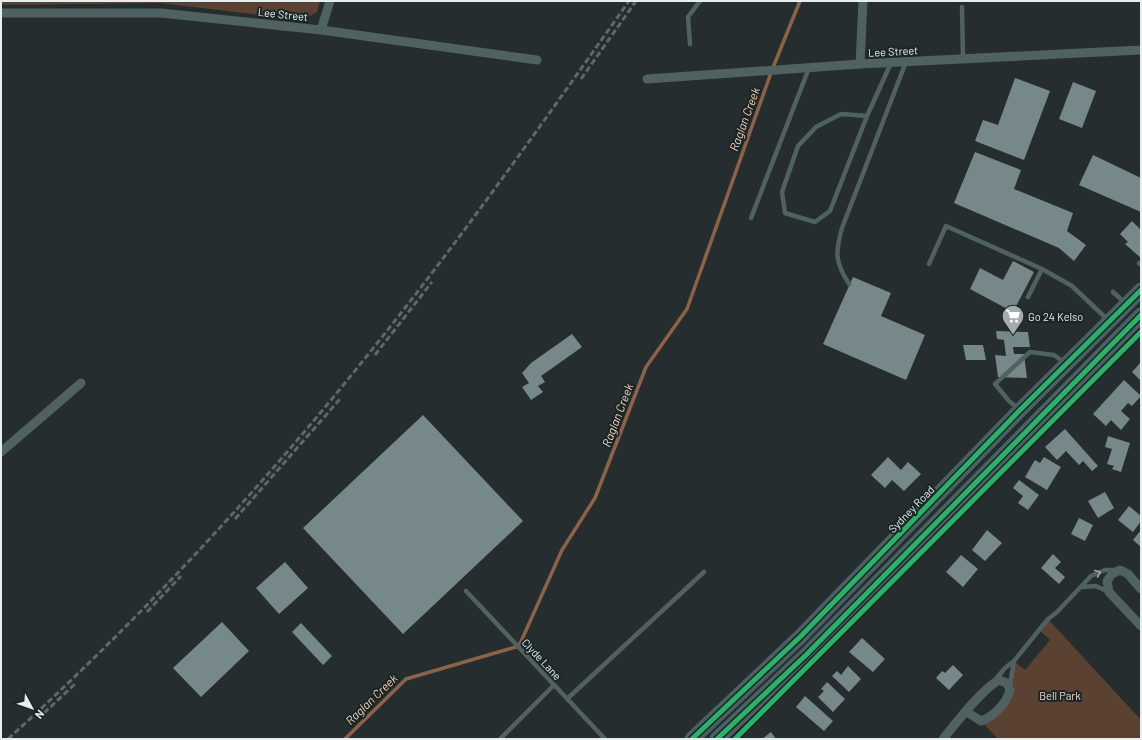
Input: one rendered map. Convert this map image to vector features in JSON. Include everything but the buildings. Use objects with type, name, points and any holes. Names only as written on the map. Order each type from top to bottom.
[{"type":"highway","name":"Sydney Road","points":[[692,739],[817,620],[1020,410],[1141,290]]},
{"type":"highway","points":[[717,739],[817,644],[1141,315]]},
{"type":"street","points":[[321,30],[330,1]]},
{"type":"street","points":[[860,64],[864,1]]},
{"type":"street","name":"Lee Street","points":[[1,13],[161,13],[321,30],[537,60]]},
{"type":"street","name":"Lee Street","points":[[647,79],[860,64],[1141,50]]},
{"type":"street","points":[[1,452],[81,382]]},
{"type":"street","points":[[1140,624],[1109,592],[1107,581],[1112,574],[1120,570],[1128,574],[1141,589]]},
{"type":"street","points":[[943,739],[967,712],[993,684],[999,680],[1007,683],[1010,690],[1008,698],[988,718],[981,721],[967,712]]},
{"type":"lane","points":[[690,44],[688,17],[700,1]]},
{"type":"lane","points":[[962,7],[963,59]]},
{"type":"lane","points":[[850,284],[839,268],[836,249],[842,228],[906,62]]},
{"type":"lane","points":[[867,116],[841,114],[816,126],[798,146],[782,192],[785,213],[815,222],[830,211],[867,116],[891,63]]},
{"type":"lane","points":[[750,218],[809,68]]},
{"type":"lane","points":[[929,264],[946,226],[1042,268],[1072,286],[1109,321]]},
{"type":"lane","points":[[1028,297],[1042,268]]},
{"type":"lane","points":[[1113,292],[1126,304]]},
{"type":"lane","points":[[1020,410],[1009,401],[995,384],[1030,352],[1054,355],[1066,364]]},
{"type":"lane","points":[[993,684],[1048,619],[1082,587],[1091,576],[1105,570],[1120,570]]},
{"type":"lane","points":[[567,699],[704,572]]},
{"type":"lane","points":[[1082,587],[1096,586],[1109,592]]},
{"type":"lane","name":"Clyde Lane","points":[[466,591],[605,739]]},
{"type":"lane","points":[[1010,690],[1014,661]]},
{"type":"lane","points":[[500,739],[554,685]]},
{"type":"green space","points":[[1,1],[320,1],[317,12],[303,20],[160,3],[1,5]]},
{"type":"green space","name":"Bell Park","points":[[1048,619],[1141,720],[1141,739],[998,739],[981,721],[1008,698],[1014,661],[1025,670],[1050,640],[1039,630]]},
{"type":"waterway","name":"Raglan Creek","points":[[345,739],[406,679],[519,646],[562,550],[595,498],[646,367],[687,309],[772,70],[800,1]]},
{"type":"railway","points":[[8,739],[56,695],[149,603],[239,507],[325,408],[401,314],[468,225],[629,1]]},
{"type":"railway","points":[[581,79],[636,1]]},
{"type":"railway","points":[[375,355],[432,282]]},
{"type":"railway","points":[[235,519],[340,399]]},
{"type":"railway","points":[[147,612],[181,576]]},
{"type":"railway","points":[[44,713],[76,683]]},
{"type":"cycle path","points":[[692,739],[800,637],[1020,410],[1141,290]]},
{"type":"cycle path","points":[[717,739],[806,655],[1141,315]]},
{"type":"cycle path","points":[[735,739],[1141,332]]},
{"type":"place","name":"Go 24 Kelso","points":[[1013,336]]}]
